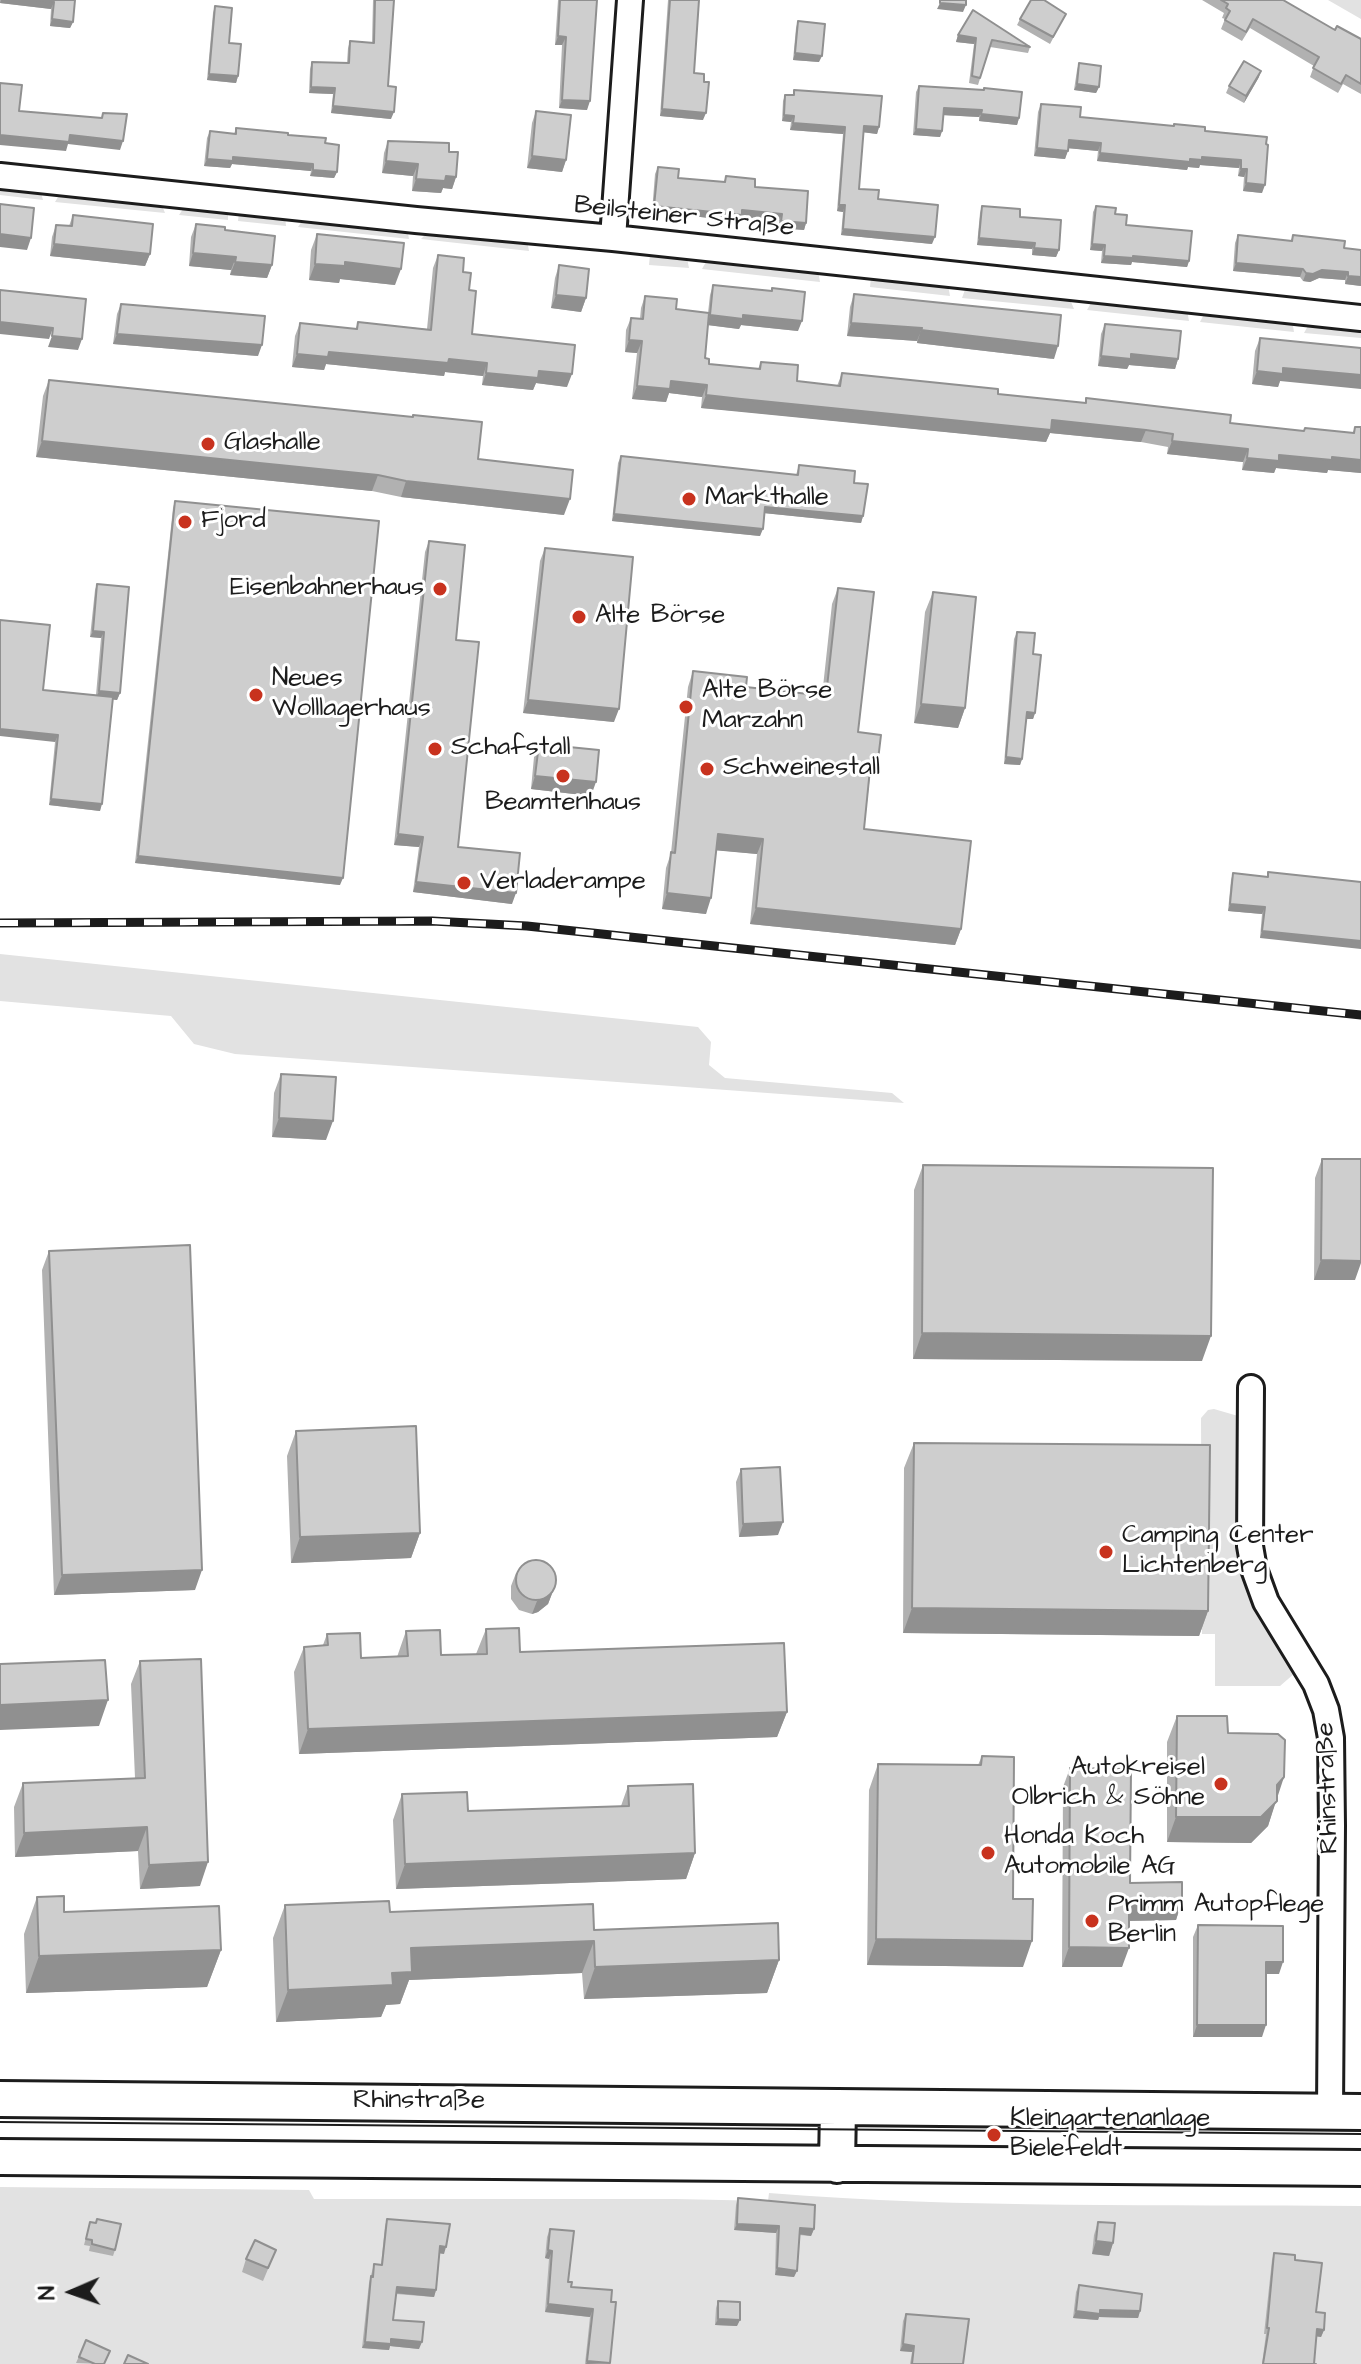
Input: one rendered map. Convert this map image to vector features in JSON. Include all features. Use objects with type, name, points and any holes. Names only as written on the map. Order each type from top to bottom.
[{"type":"main road","name":"Rhinstraße","points":[[0,2099],[1346,2112]]},
{"type":"main road","points":[[837,2165],[838,2107]]},
{"type":"main road","points":[[0,2157],[1361,2168]]},
{"type":"street","points":[[613,238],[630,0]]},
{"type":"street","name":"Beilsteiner Straße","points":[[0,176],[1361,318]]},
{"type":"street","name":"Rhinstraße","points":[[1251,1388],[1250,1546],[1254,1569],[1266,1602],[1316,1684],[1326,1710],[1331,1738],[1346,2112]]},
{"type":"shaded area","points":[[1328,0],[1361,0],[1361,19]]},
{"type":"shaded area","points":[[0,185],[40,189],[43,200],[0,195]]},
{"type":"shaded area","points":[[61,192],[161,203],[165,213],[55,202]]},
{"type":"shaded area","points":[[185,206],[228,210],[228,220],[179,215]]},
{"type":"shaded area","points":[[239,212],[285,216],[286,226],[238,221]]},
{"type":"shaded area","points":[[304,218],[407,228],[409,239],[298,227]]},
{"type":"shaded area","points":[[429,231],[527,240],[529,251],[421,239]]},
{"type":"shaded area","points":[[650,254],[687,258],[689,268],[649,265]]},
{"type":"shaded area","points":[[707,260],[818,271],[820,282],[702,269]]},
{"type":"shaded area","points":[[871,277],[948,285],[950,296],[870,287]]},
{"type":"shaded area","points":[[966,287],[1069,297],[1074,309],[962,298]]},
{"type":"shaded area","points":[[1092,301],[1187,310],[1189,321],[1087,310]]},
{"type":"shaded area","points":[[1205,312],[1292,320],[1294,332],[1200,322]]},
{"type":"shaded area","points":[[1309,324],[1361,328],[1361,338],[1304,333]]},
{"type":"shaded area","points":[[0,954],[698,1027],[711,1042],[709,1065],[725,1078],[892,1093],[904,1103],[235,1054],[194,1044],[171,1016],[0,1001]]},
{"type":"shaded area","points":[[1208,1410],[1238,1416],[1239,1559],[1295,1673],[1280,1686],[1215,1686],[1215,1634],[1202,1634],[1201,1418]]},
{"type":"shaded area","points":[[0,2187],[309,2190],[314,2199],[768,2201],[769,2193],[991,2204],[1361,2206],[1361,2364],[0,2364]]},
{"type":"building","points":[[36,0],[75,0],[73,22],[52,19],[54,2]]},
{"type":"building","points":[[375,0],[394,0],[388,86],[396,87],[394,112],[333,106],[335,88],[311,87],[312,62],[349,63],[350,41],[374,43]]},
{"type":"building","points":[[560,0],[597,0],[590,101],[562,100],[566,37],[558,36]]},
{"type":"building","points":[[670,0],[699,0],[694,73],[704,74],[704,82],[709,82],[706,113],[662,109]]},
{"type":"building","points":[[940,0],[966,0],[966,5],[940,3]]},
{"type":"building","points":[[1031,0],[1044,0],[1066,14],[1053,37],[1020,19]]},
{"type":"building","points":[[1221,0],[1283,0],[1335,30],[1337,26],[1361,39],[1361,84],[1346,75],[1341,84],[1313,68],[1319,57],[1253,19],[1246,32],[1225,20],[1230,11],[1226,8],[1228,4]]},
{"type":"building","points":[[215,6],[232,8],[229,43],[241,44],[238,76],[209,74]]},
{"type":"building","points":[[973,10],[1030,47],[992,40],[980,78],[972,76],[976,38],[958,35]]},
{"type":"building","points":[[798,21],[825,24],[822,56],[795,53]]},
{"type":"building","points":[[1244,61],[1261,71],[1246,96],[1229,86]]},
{"type":"building","points":[[1079,63],[1101,66],[1099,87],[1077,84]]},
{"type":"building","points":[[0,83],[22,85],[19,111],[102,118],[103,113],[127,114],[123,141],[70,135],[69,142],[0,135]]},
{"type":"building","points":[[919,86],[1022,92],[1019,118],[981,114],[982,110],[944,108],[942,131],[916,129]]},
{"type":"building","points":[[794,90],[882,96],[879,127],[864,126],[859,189],[879,190],[878,199],[938,205],[935,237],[843,229],[845,205],[839,205],[845,127],[793,123],[794,116],[784,115],[785,95],[794,95]]},
{"type":"building","points":[[1041,104],[1081,107],[1080,117],[1205,127],[1205,131],[1267,137],[1265,185],[1246,183],[1247,169],[1241,169],[1241,160],[1202,157],[1202,160],[1190,159],[1190,162],[1100,153],[1101,143],[1069,140],[1068,151],[1037,148]]},
{"type":"building","points":[[536,111],[571,115],[566,160],[532,156]]},
{"type":"building","points":[[236,128],[326,138],[325,143],[339,145],[337,172],[313,170],[313,164],[233,157],[233,161],[207,159],[210,131],[236,134]]},
{"type":"building","points":[[388,141],[449,143],[449,152],[458,152],[456,177],[446,176],[445,181],[416,179],[418,164],[386,161]]},
{"type":"building","points":[[658,167],[679,169],[678,178],[725,182],[726,176],[755,179],[755,187],[808,191],[806,223],[781,221],[782,214],[742,210],[742,215],[654,206]]},
{"type":"building","points":[[0,204],[34,208],[31,238],[0,234]]},
{"type":"building","points":[[982,206],[1020,209],[1020,217],[1061,220],[1059,250],[1034,248],[1035,243],[979,238]]},
{"type":"building","points":[[1096,206],[1116,208],[1115,214],[1127,215],[1126,225],[1192,231],[1189,261],[1104,256],[1105,245],[1092,244]]},
{"type":"building","points":[[73,215],[153,224],[150,254],[54,244],[56,225],[72,226]]},
{"type":"building","points":[[196,224],[275,236],[272,265],[235,262],[236,257],[193,253]]},
{"type":"building","points":[[317,234],[404,243],[401,269],[345,262],[345,266],[315,264]]},
{"type":"building","points":[[1238,235],[1292,241],[1293,235],[1345,241],[1344,248],[1361,250],[1361,277],[1348,276],[1348,272],[1322,270],[1313,274],[1303,269],[1236,263]]},
{"type":"building","points":[[438,255],[464,258],[463,272],[471,273],[469,290],[476,291],[472,334],[575,345],[572,374],[539,371],[538,378],[486,373],[487,363],[449,359],[448,363],[329,352],[328,357],[297,354],[300,323],[357,329],[358,322],[431,330]]},
{"type":"building","points":[[559,265],[589,269],[586,298],[556,295]]},
{"type":"building","points":[[713,285],[805,292],[802,321],[710,315]]},
{"type":"building","points":[[0,290],[86,299],[82,339],[52,336],[53,328],[0,322]]},
{"type":"building","points":[[854,294],[1061,315],[1058,346],[922,328],[851,323]]},
{"type":"building","points":[[645,296],[677,299],[676,309],[709,313],[705,358],[709,359],[709,364],[760,369],[761,362],[798,365],[797,381],[840,386],[842,373],[998,389],[998,394],[1086,403],[1086,398],[1231,415],[1230,423],[1304,431],[1305,428],[1354,433],[1355,427],[1361,427],[1361,460],[1279,455],[1279,461],[1247,458],[1248,449],[1172,441],[1173,434],[1146,430],[1052,420],[1051,430],[706,395],[707,385],[671,381],[670,389],[637,386],[642,341],[629,340],[631,318],[643,319]]},
{"type":"building","points":[[121,304],[265,316],[262,345],[117,334]]},
{"type":"building","points":[[1105,324],[1181,331],[1178,359],[1131,354],[1131,359],[1101,356]]},
{"type":"building","points":[[1260,338],[1361,348],[1361,375],[1283,368],[1283,374],[1257,371]]},
{"type":"building","points":[[49,380],[482,422],[478,459],[573,470],[570,499],[406,481],[378,475],[42,441]]},
{"type":"building","points":[[621,456],[798,475],[799,465],[855,471],[854,483],[868,484],[863,516],[765,507],[763,529],[614,514]]},
{"type":"building","name":"Neues Wolllagerhaus","points":[[175,501],[379,521],[343,878],[138,856]]},
{"type":"building","points":[[429,541],[465,545],[456,640],[479,642],[458,847],[520,853],[516,893],[416,882],[423,837],[398,834]]},
{"type":"building","name":"Alte Börse","points":[[545,548],[633,557],[619,709],[528,700]]},
{"type":"building","points":[[97,584],[129,587],[120,693],[99,691],[104,632],[93,631]]},
{"type":"building","points":[[838,588],[874,592],[858,732],[881,735],[878,760],[871,759],[864,829],[971,841],[961,929],[756,908],[763,839],[718,834],[711,898],[667,893],[671,852],[675,853],[693,671],[747,677],[746,687],[826,696]]},
{"type":"building","points":[[933,592],[976,597],[965,708],[921,704]]},
{"type":"building","points":[[0,620],[50,625],[43,690],[113,697],[102,804],[51,799],[58,735],[0,729]]},
{"type":"building","points":[[1017,632],[1035,633],[1033,654],[1041,655],[1035,713],[1027,712],[1022,759],[1006,757]]},
{"type":"building","points":[[539,744],[599,750],[596,782],[535,776]]},
{"type":"building","points":[[1268,872],[1361,882],[1361,941],[1262,931],[1265,907],[1230,904],[1233,873],[1268,877]]},
{"type":"building","points":[[281,1074],[336,1077],[333,1121],[279,1118]]},
{"type":"building","points":[[1322,1159],[1361,1159],[1361,1261],[1321,1260]]},
{"type":"building","points":[[923,1165],[1213,1168],[1211,1336],[922,1333]]},
{"type":"building","points":[[190,1245],[202,1570],[62,1575],[49,1251]]},
{"type":"building","points":[[416,1426],[420,1533],[300,1537],[296,1431]]},
{"type":"building","points":[[914,1443],[1210,1445],[1208,1611],[912,1608]]},
{"type":"building","points":[[780,1467],[783,1522],[743,1524],[741,1469]]},
{"type":"building","points":[[536,1560],[550,1566],[556,1580],[550,1594],[536,1600],[522,1594],[516,1580],[522,1566]]},
{"type":"building","points":[[519,1628],[520,1652],[784,1643],[787,1712],[308,1729],[304,1647],[328,1645],[327,1634],[360,1633],[361,1658],[408,1656],[406,1631],[440,1630],[441,1655],[487,1654],[486,1629]]},
{"type":"building","points":[[201,1659],[208,1862],[149,1865],[147,1827],[24,1833],[23,1783],[145,1778],[140,1661]]},
{"type":"building","points":[[105,1660],[108,1700],[0,1705],[0,1664]]},
{"type":"building","name":"Autokreisel Olbrich & Söhne","points":[[1177,1716],[1227,1716],[1228,1733],[1278,1734],[1285,1740],[1284,1777],[1277,1785],[1277,1801],[1261,1817],[1176,1817]]},
{"type":"building","points":[[982,1756],[1014,1757],[1013,1899],[1033,1899],[1032,1941],[876,1939],[878,1764],[981,1765]]},
{"type":"building","points":[[1070,1768],[1131,1769],[1130,1883],[1182,1882],[1182,1901],[1129,1902],[1129,1948],[1069,1947]]},
{"type":"building","points":[[693,1784],[695,1853],[405,1864],[402,1794],[467,1792],[468,1811],[629,1806],[628,1786]]},
{"type":"building","points":[[64,1896],[64,1912],[219,1906],[221,1950],[39,1956],[37,1897]]},
{"type":"building","points":[[389,1901],[390,1912],[593,1904],[594,1930],[778,1923],[779,1960],[595,1967],[594,1941],[411,1948],[412,1972],[392,1973],[393,1985],[288,1990],[285,1905]]},
{"type":"building","points":[[1198,1925],[1283,1926],[1283,1962],[1266,1962],[1266,2025],[1197,2025]]},
{"type":"building","points":[[738,2198],[815,2205],[814,2229],[800,2228],[797,2271],[777,2268],[779,2226],[737,2224]]},
{"type":"building","points":[[97,2219],[121,2224],[115,2250],[92,2244],[92,2240],[86,2239],[90,2222],[96,2223]]},
{"type":"building","points":[[387,2219],[450,2224],[446,2247],[440,2246],[436,2290],[397,2287],[393,2320],[424,2322],[422,2342],[391,2339],[391,2344],[365,2342],[371,2276],[374,2264],[382,2265]]},
{"type":"building","points":[[1098,2222],[1115,2223],[1113,2243],[1096,2241]]},
{"type":"building","points":[[550,2229],[574,2231],[568,2282],[572,2282],[571,2287],[612,2290],[611,2302],[616,2302],[610,2363],[587,2361],[593,2309],[548,2304],[552,2251],[548,2250]]},
{"type":"building","points":[[255,2240],[276,2250],[268,2268],[246,2259]]},
{"type":"building","points":[[1274,2253],[1295,2255],[1295,2260],[1322,2263],[1316,2312],[1325,2313],[1324,2330],[1317,2329],[1314,2364],[1263,2364],[1269,2328]]},
{"type":"building","points":[[1079,2285],[1142,2294],[1140,2311],[1100,2310],[1100,2314],[1076,2311]]},
{"type":"building","points":[[718,2301],[740,2302],[740,2320],[718,2319]]},
{"type":"building","points":[[906,2314],[969,2319],[963,2364],[912,2364],[914,2346],[903,2344]]},
{"type":"building","points":[[86,2340],[110,2351],[104,2364],[95,2364],[79,2357]]},
{"type":"building","points":[[128,2355],[148,2364],[124,2364]]},
{"type":"tram line","points":[[0,2122],[1361,2134]]},
{"type":"railway","points":[[0,923],[432,921],[527,926],[1361,1015]]},
{"type":"place","name":"Glashalle","points":[[208,444]]},
{"type":"place","name":"Markthalle","points":[[689,499]]},
{"type":"place","name":"Fjord","points":[[185,522]]},
{"type":"place","name":"Eisenbahnerhaus","points":[[440,589]]},
{"type":"place","name":"Alte Börse","points":[[579,617]]},
{"type":"place","name":"Neues Wolllagerhaus","points":[[256,695]]},
{"type":"place","name":"Alte Börse Marzahn","points":[[686,707]]},
{"type":"place","name":"Schafstall","points":[[435,749]]},
{"type":"place","name":"Schweinestall","points":[[707,769]]},
{"type":"place","name":"Beamtenhaus","points":[[563,776]]},
{"type":"place","name":"Verladerampe","points":[[464,883]]},
{"type":"place","name":"Camping Center Lichtenberg","points":[[1106,1552]]},
{"type":"place","name":"Autokreisel Olbrich & Söhne","points":[[1221,1784]]},
{"type":"place","name":"Honda Koch Automobile AG","points":[[988,1853]]},
{"type":"place","name":"Primm Autopflege Berlin","points":[[1092,1921]]},
{"type":"place","name":"Kleingartenanlage Bielefeldt","points":[[994,2135]]}]
